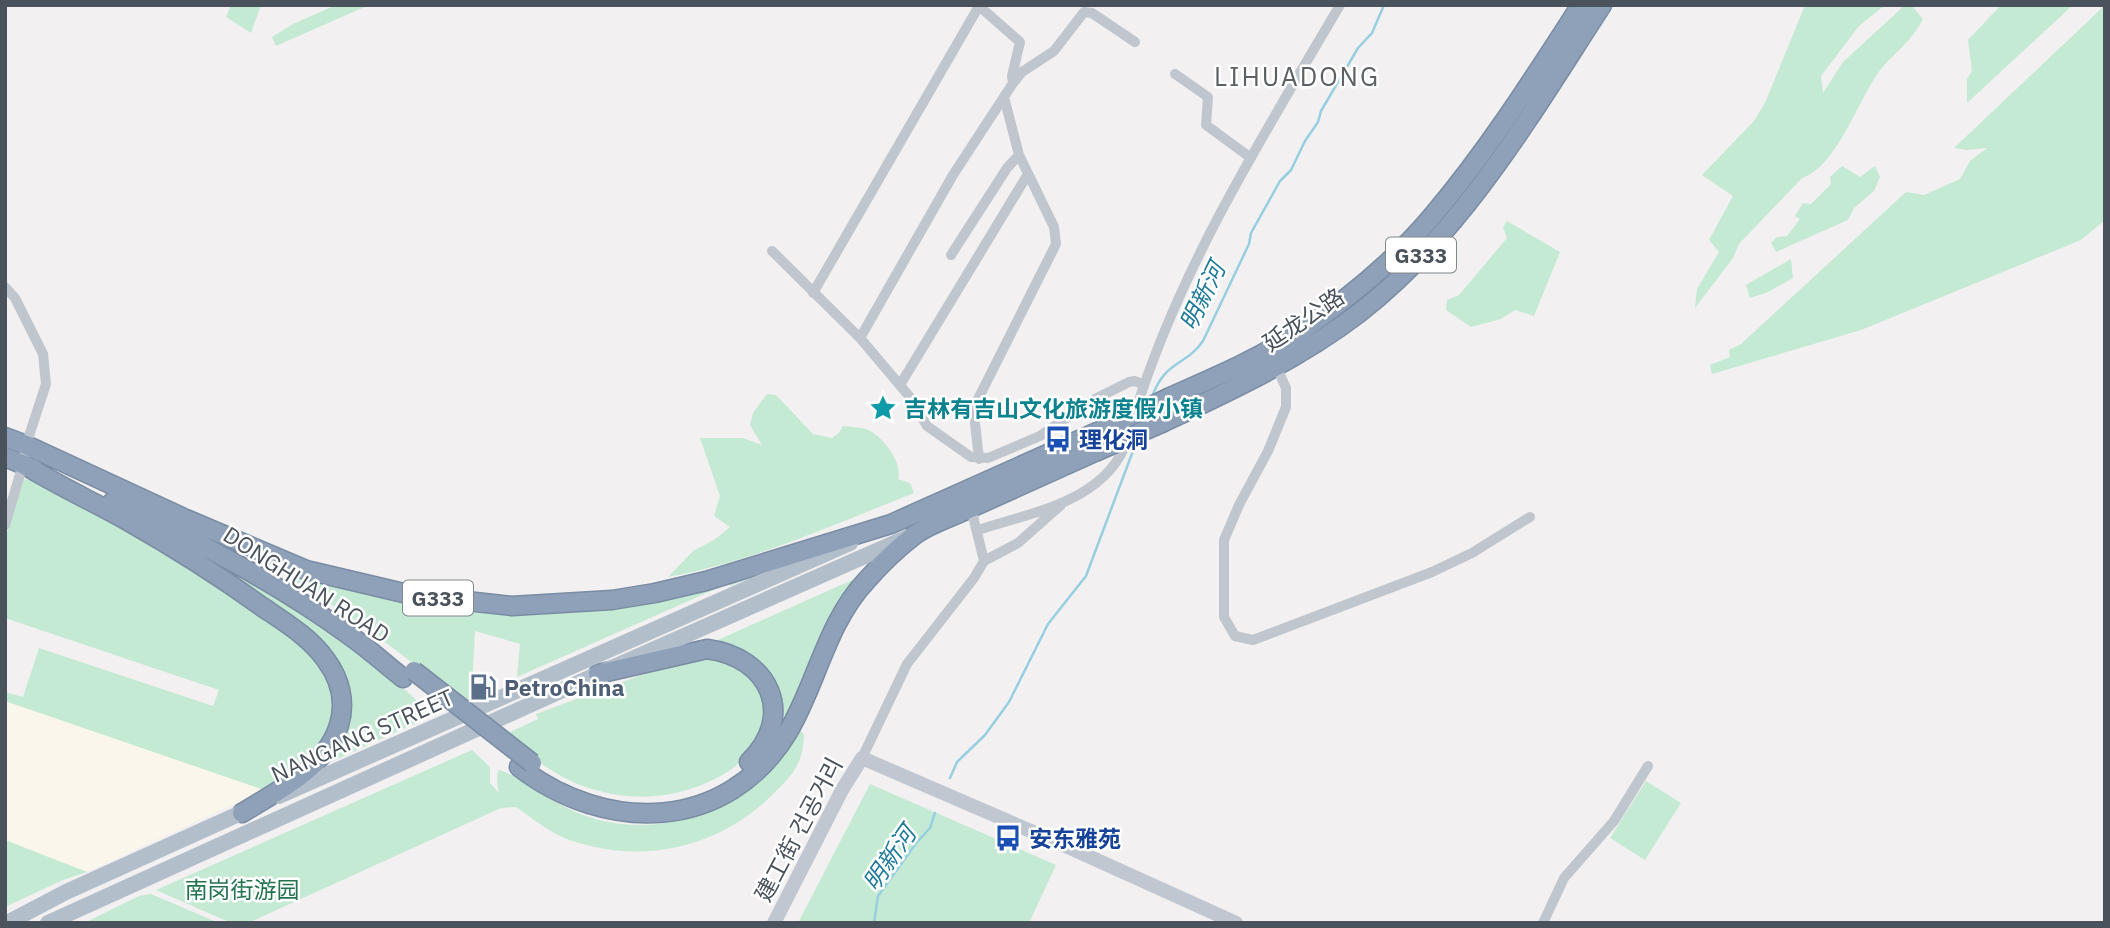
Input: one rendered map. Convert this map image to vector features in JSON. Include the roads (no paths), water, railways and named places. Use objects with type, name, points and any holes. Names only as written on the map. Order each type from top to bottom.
[{"type":"highway","name":"延龙公路","points":[[891,524],[1099,431],[1275,347],[1325,314],[1382,268],[1434,215],[1501,126],[1581,5]]},
{"type":"highway","name":"延龙公路","points":[[918,533],[1277,368],[1359,312],[1423,254],[1470,200],[1602,5]]},
{"type":"highway","name":"DONGHUAN ROAD","points":[[5,437],[306,570],[412,595],[512,606],[612,600],[655,593],[706,581],[891,524]]},
{"type":"highway","name":"DONGHUAN ROAD","points":[[5,457],[145,516],[240,566],[409,674]]},
{"type":"highway","points":[[23,464],[205,568],[289,625],[325,659],[338,680],[341,696],[339,725],[333,739],[314,763],[296,779],[242,813]]},
{"type":"highway","points":[[186,519],[211,539],[300,591],[526,765],[612,801],[639,804],[690,796],[733,776],[754,757],[771,730],[772,704],[767,685],[751,665],[730,654],[707,649],[598,674]]},
{"type":"highway","name":"G333","points":[[526,765],[570,798],[622,813],[661,813],[697,806],[729,790],[759,767],[788,732],[825,646],[854,596],[867,580],[918,533]]},
{"type":"main road","name":"NANGANG STREET","points":[[7,923],[66,892],[891,524]]},
{"type":"main road","name":"NANGANG STREET","points":[[48,923],[598,674],[918,533]]},
{"type":"street","points":[[1236,923],[1219,919],[1068,846],[862,758],[907,664],[974,578],[984,561],[1018,543],[1066,501],[1093,485],[1113,468],[1121,457],[1144,385],[1198,256],[1251,158],[1340,5]]},
{"type":"street","points":[[813,293],[979,6],[1020,42],[1012,76],[1013,83]]},
{"type":"street","points":[[860,338],[953,175],[1022,72],[1054,51],[1084,12],[1092,13],[1135,42]]},
{"type":"street","points":[[1175,74],[1208,97],[1205,120],[1209,128],[1251,158]]},
{"type":"street","points":[[979,459],[975,423],[978,399],[1056,244],[1054,227],[1019,155],[1004,97]]},
{"type":"street","points":[[951,255],[1019,155]]},
{"type":"street","points":[[900,385],[1028,174]]},
{"type":"street","points":[[772,250],[860,338],[900,385],[927,426],[971,457],[979,459],[998,455],[1040,436],[1116,387],[1135,381],[1144,385]]},
{"type":"street","points":[[5,287],[15,298],[43,354],[46,384],[26,444],[23,464],[5,525]]},
{"type":"street","points":[[1277,368],[1286,388],[1286,407],[1268,451],[1224,540],[1224,617],[1235,636],[1252,640],[1432,572],[1472,553],[1530,517]]},
{"type":"street","points":[[1040,436],[1047,454]]},
{"type":"street","points":[[978,530],[1066,501]]},
{"type":"street","points":[[971,508],[984,561]]},
{"type":"street","name":"建工街 건공거리","points":[[774,923],[842,790],[862,758]]},
{"type":"street","points":[[1543,923],[1564,878],[1614,821],[1648,766]]},
{"type":"waterway","name":"明新河","points":[[1152,397],[1163,376],[1203,341],[1249,244],[1251,233],[1280,181],[1291,170],[1318,122],[1321,111],[1358,48],[1372,33],[1384,5]]},
{"type":"waterway","name":"明新河","points":[[950,778],[957,762],[985,735],[1009,702],[1048,624],[1086,576],[1136,443]]},
{"type":"waterway","name":"明新河","points":[[874,923],[878,896],[930,828],[935,813]]},
{"type":"place","name":"吉林有吉山文化旅游度假小镇","points":[[883,408]]},
{"type":"place","name":"理化洞","points":[[1058,439]]},
{"type":"place","name":"PetroChina","points":[[483,687]]},
{"type":"place","name":"安东雅苑","points":[[1008,838]]},
{"type":"district","name":"LIHUADONG","points":[[1297,76]]},
{"type":"park label","name":"南岗街游园","points":[[242,889]]}]
